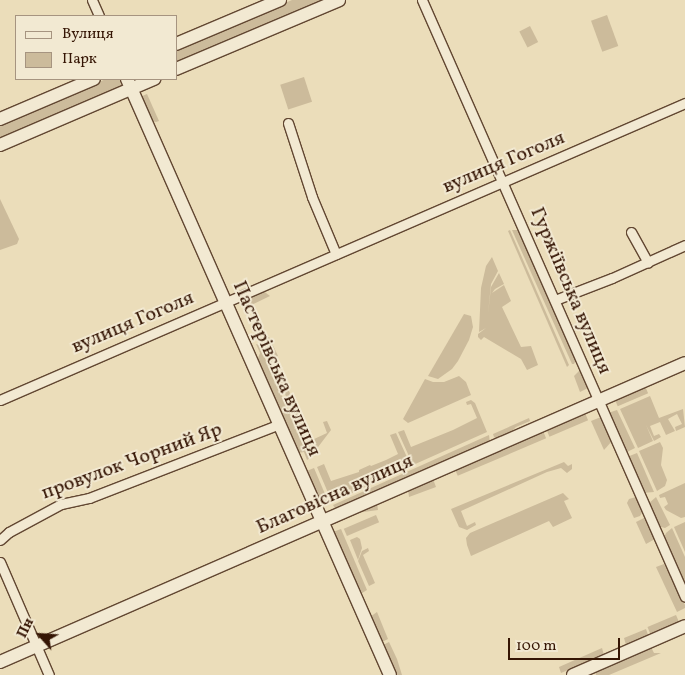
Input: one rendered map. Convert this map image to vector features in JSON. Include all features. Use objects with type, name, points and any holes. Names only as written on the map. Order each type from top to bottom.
[{"type":"main road","points":[[178,43],[280,0]]},
{"type":"main road","points":[[178,68],[339,0]]},
{"type":"main road","points":[[0,119],[92,80]]},
{"type":"main road","points":[[0,144],[129,84],[149,80]]},
{"type":"main road","name":"Пастерівська вулиця","points":[[129,84],[390,675]]},
{"type":"main road","name":"Благовісна вулиця","points":[[0,662],[685,363]]},
{"type":"main road","points":[[573,675],[685,626]]},
{"type":"street","points":[[92,0],[99,15]]},
{"type":"street","name":"Гуржіївська вулиця","points":[[422,0],[685,597]]},
{"type":"street","name":"вулиця Гоголя","points":[[0,400],[685,103]]},
{"type":"street","points":[[288,123],[312,196],[336,254]]},
{"type":"street","points":[[631,232],[648,263]]},
{"type":"street","points":[[554,300],[648,263],[685,245]]},
{"type":"street","name":"провулок Чорний Яр","points":[[0,540],[9,532],[61,504],[89,498],[280,424]]},
{"type":"street","points":[[0,562],[49,675]]},
{"type":"green space","points":[[292,0],[328,0],[178,64],[178,48]]},
{"type":"green space","points":[[607,15],[618,46],[602,52],[591,21]]},
{"type":"green space","points":[[530,26],[538,42],[527,47],[519,31]]},
{"type":"green space","points":[[304,77],[312,102],[288,109],[280,85]]},
{"type":"green space","points":[[104,80],[120,80],[121,86],[0,140],[0,124]]},
{"type":"green space","points":[[147,94],[159,121],[152,121],[140,97]]},
{"type":"green space","points":[[0,199],[19,239],[17,244],[0,250]]},
{"type":"green space","points":[[510,230],[569,365],[567,367],[508,231]]},
{"type":"green space","points":[[512,230],[519,230],[576,360],[574,364],[572,364]]},
{"type":"green space","points":[[492,257],[498,271],[491,284],[488,314],[491,287],[499,273],[504,284],[492,293],[504,285],[511,301],[502,307],[521,347],[531,346],[538,365],[527,370],[521,359],[484,337],[481,340],[478,337],[478,334],[486,328],[479,332],[481,288],[486,266]]},
{"type":"green space","points":[[262,290],[270,296],[245,308],[242,299]]},
{"type":"green space","points":[[464,314],[471,316],[473,327],[469,340],[458,361],[452,369],[438,379],[428,376]]},
{"type":"green space","points":[[269,337],[278,356],[276,357],[280,367],[274,370],[261,340]]},
{"type":"green space","points":[[256,344],[259,345],[310,458],[307,460],[304,452],[298,453],[257,361],[260,353]]},
{"type":"green space","points":[[580,370],[588,388],[580,392],[574,376]]},
{"type":"green space","points":[[280,372],[312,440],[327,433],[323,422],[327,421],[331,430],[312,455],[276,374]]},
{"type":"green space","points":[[459,376],[466,382],[471,395],[408,423],[403,419],[425,379],[433,382],[444,382]]},
{"type":"green space","points":[[645,386],[648,393],[618,406],[615,399]]},
{"type":"green space","points":[[650,396],[659,418],[683,409],[685,427],[676,431],[675,427],[682,424],[677,414],[668,419],[675,431],[666,435],[660,422],[650,426],[654,436],[659,434],[661,437],[654,441],[646,425],[653,441],[638,448],[620,409]]},
{"type":"green space","points":[[471,400],[475,403],[487,432],[413,465],[398,432],[404,430],[411,447],[453,430],[477,418],[471,404],[467,405],[466,402]]},
{"type":"green space","points":[[617,410],[635,448],[625,453],[608,413]]},
{"type":"green space","points":[[585,413],[588,420],[549,437],[546,429]]},
{"type":"green space","points":[[601,417],[612,441],[604,450],[591,421]]},
{"type":"green space","points":[[529,418],[530,421],[516,427],[509,434],[497,439],[494,437],[493,434]]},
{"type":"green space","points":[[543,431],[546,438],[458,476],[455,469]]},
{"type":"green space","points":[[396,433],[411,466],[332,502],[317,467],[324,464],[331,481],[359,472],[359,470],[398,454],[390,435]]},
{"type":"green space","points":[[489,435],[490,443],[336,510],[333,505]]},
{"type":"green space","points":[[660,442],[663,448],[661,465],[667,480],[665,486],[657,491],[639,451]]},
{"type":"green space","points":[[637,453],[654,492],[642,493],[627,457]]},
{"type":"green space","points":[[564,462],[568,466],[572,464],[572,469],[567,473],[561,468],[547,472],[461,511],[467,526],[475,522],[476,525],[467,530],[459,527],[451,509]]},
{"type":"green space","points":[[314,468],[329,503],[321,506],[306,472]]},
{"type":"green space","points":[[433,479],[436,487],[409,497],[408,489]]},
{"type":"green space","points":[[685,483],[685,517],[681,518],[666,510],[664,507],[668,504],[665,497],[660,498],[659,495]]},
{"type":"green space","points":[[563,493],[569,499],[564,501],[572,518],[553,527],[549,521],[471,556],[466,538],[470,533]]},
{"type":"green space","points":[[636,497],[643,511],[640,516],[634,518],[627,503],[629,499]]},
{"type":"green space","points":[[656,497],[670,525],[665,528],[657,526],[648,504]]},
{"type":"green space","points":[[377,503],[378,510],[338,515],[337,509]]},
{"type":"green space","points":[[376,515],[379,522],[347,536],[344,529]]},
{"type":"green space","points":[[644,518],[655,539],[646,544],[636,522]]},
{"type":"green space","points":[[685,522],[685,552],[674,527]]},
{"type":"green space","points":[[672,528],[685,557],[685,588],[663,540],[666,533]]},
{"type":"green space","points":[[341,529],[367,590],[362,593],[333,532]]},
{"type":"green space","points":[[357,537],[360,539],[362,548],[358,560],[350,540]]},
{"type":"green space","points":[[368,548],[369,551],[363,555],[375,583],[369,586],[358,561],[362,551]]},
{"type":"green space","points":[[664,564],[685,605],[685,608],[677,612],[656,567]]},
{"type":"green space","points":[[377,612],[388,639],[382,642],[370,617]]},
{"type":"green space","points":[[676,615],[679,622],[651,634],[647,627]]},
{"type":"green space","points":[[646,629],[648,635],[626,645],[624,638]]},
{"type":"green space","points":[[389,642],[402,675],[396,675],[383,645]]},
{"type":"green space","points":[[651,647],[654,653],[661,653],[609,675],[596,675],[595,671]]},
{"type":"green space","points":[[602,648],[604,655],[561,673],[559,667]]}]
